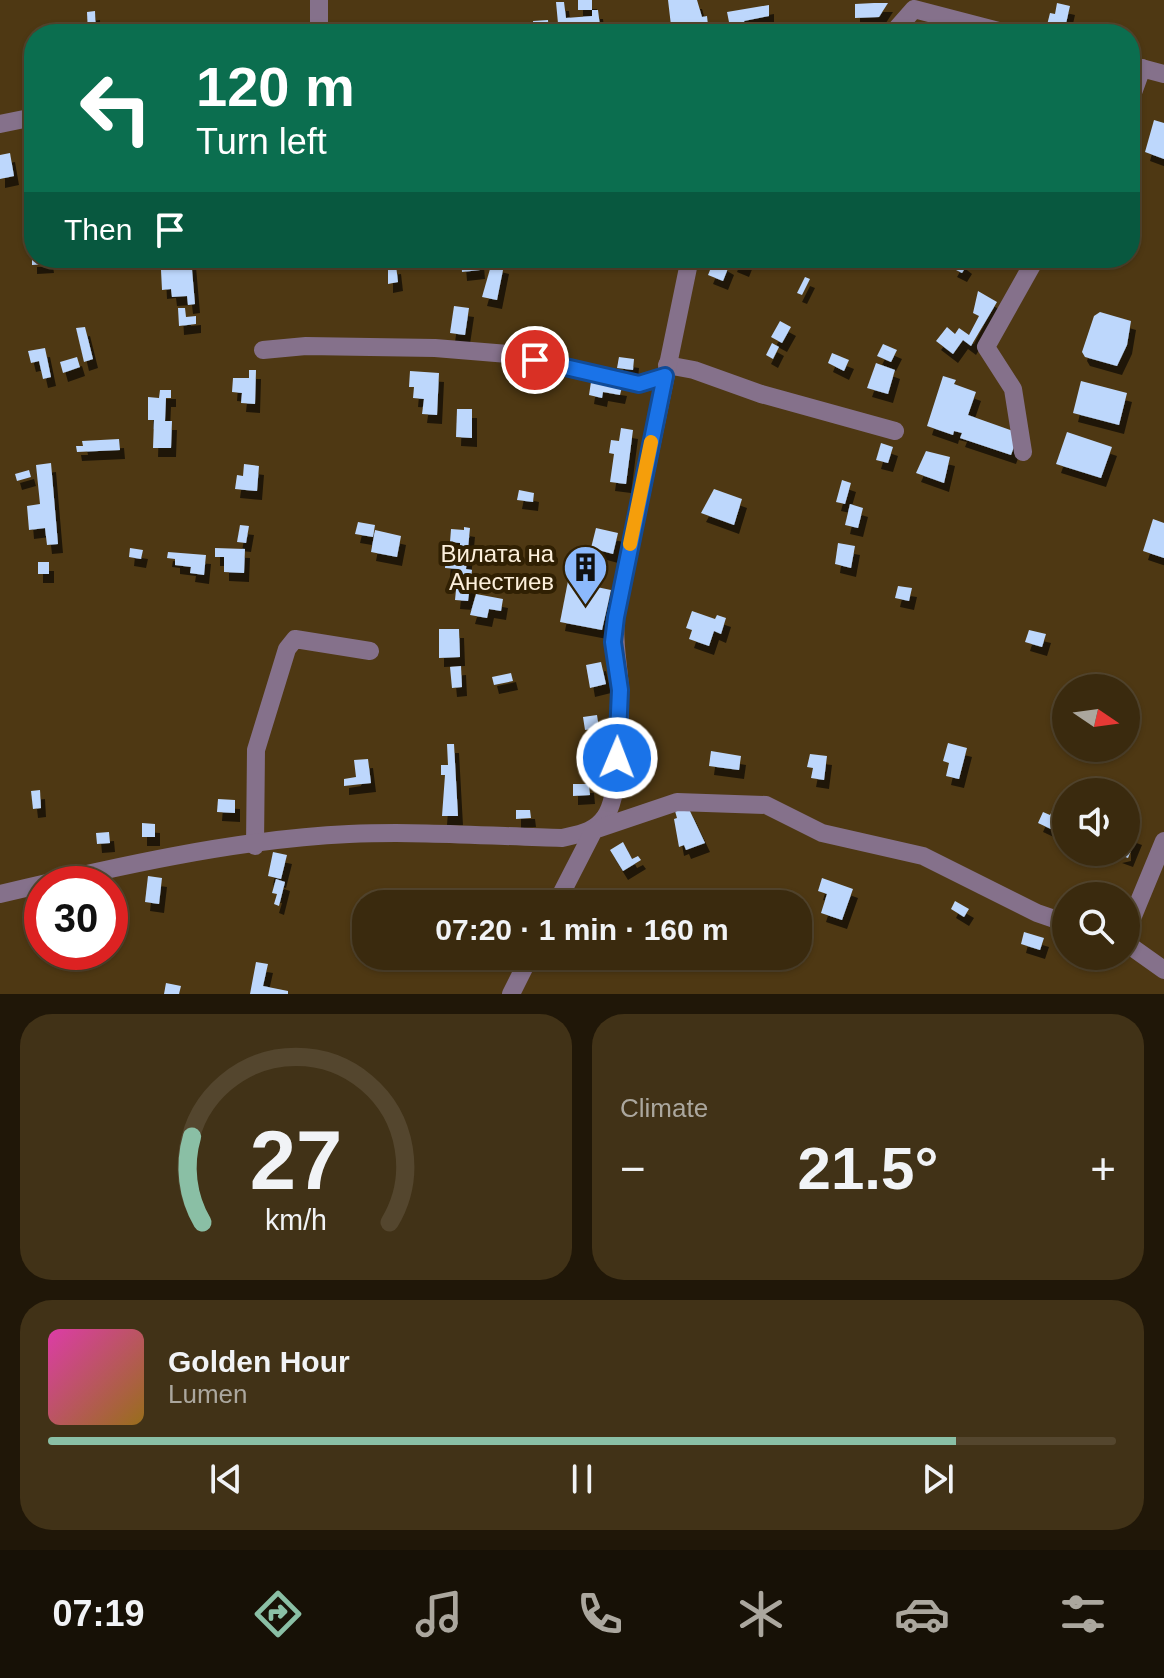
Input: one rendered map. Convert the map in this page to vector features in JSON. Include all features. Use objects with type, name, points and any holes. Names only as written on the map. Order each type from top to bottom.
[{"type":"street","points":[[319,0],[319,24]]},
{"type":"street","points":[[901,24],[914,9],[972,24]]},
{"type":"street","points":[[1140,68],[1164,74]]},
{"type":"street","points":[[0,124],[24,119]]},
{"type":"street","points":[[563,890],[594,830],[607,816],[613,795],[620,690],[613,642],[616,617],[688,268]]},
{"type":"street","points":[[1023,452],[1013,389],[986,347],[1030,268]]},
{"type":"street","points":[[263,350],[306,346],[435,348],[508,354],[639,384],[666,371],[694,370],[761,394],[895,431]]},
{"type":"street","points":[[255,846],[256,750],[287,649],[295,639],[370,651]]},
{"type":"street","points":[[0,894],[152,861],[349,834],[562,838],[677,802],[766,805],[822,833],[923,856],[1052,918]]},
{"type":"street","points":[[1140,899],[1164,841]]},
{"type":"street","points":[[1140,953],[1164,970]]},
{"type":"street","points":[[511,994],[523,970]]},
{"type":"building","points":[[578,0],[592,0],[592,10],[578,10]]},
{"type":"building","points":[[668,0],[697,0],[702,17],[707,16],[708,24],[671,24]]},
{"type":"building","points":[[556,2],[564,2],[566,18],[592,16],[592,10],[598,10],[600,24],[558,24]]},
{"type":"building","points":[[888,3],[879,17],[855,18],[855,4]]},
{"type":"building","points":[[1057,3],[1070,6],[1066,24],[1047,24],[1050,13],[1055,14]]},
{"type":"building","points":[[769,5],[769,16],[744,21],[745,24],[729,24],[727,12]]},
{"type":"building","points":[[95,11],[96,24],[88,24],[87,12]]},
{"type":"building","points":[[548,20],[548,24],[533,24],[533,21]]},
{"type":"building","points":[[1154,120],[1164,123],[1164,159],[1145,152]]},
{"type":"building","points":[[10,153],[14,176],[0,179],[0,155]]},
{"type":"building","points":[[192,268],[195,304],[188,305],[187,296],[172,297],[171,289],[162,290],[161,270]]},
{"type":"building","points":[[388,268],[396,268],[398,282],[388,284]]},
{"type":"building","points":[[462,268],[480,268],[480,270],[462,272]]},
{"type":"building","points":[[490,268],[503,268],[497,300],[482,297]]},
{"type":"building","points":[[711,268],[728,268],[723,281],[708,275]]},
{"type":"building","points":[[805,277],[810,279],[802,295],[797,293]]},
{"type":"building","points":[[978,291],[997,302],[971,346],[963,340],[953,354],[936,341],[947,327],[955,334],[959,328],[969,335],[979,316],[973,313]]},
{"type":"building","points":[[454,306],[469,308],[465,335],[450,333]]},
{"type":"building","points":[[178,308],[185,308],[186,317],[196,316],[196,324],[179,326]]},
{"type":"building","points":[[1100,312],[1131,321],[1127,345],[1117,366],[1085,357],[1082,352],[1094,316]]},
{"type":"building","points":[[780,321],[791,327],[782,343],[771,337]]},
{"type":"building","points":[[85,327],[93,359],[84,362],[76,328]]},
{"type":"building","points":[[772,343],[779,347],[773,359],[766,355]]},
{"type":"building","points":[[883,344],[897,350],[891,362],[877,356]]},
{"type":"building","points":[[45,348],[51,377],[43,379],[39,361],[31,363],[28,351]]},
{"type":"building","points":[[832,353],[849,360],[844,371],[828,363]]},
{"type":"building","points":[[77,357],[80,367],[63,373],[60,362]]},
{"type":"building","points":[[619,357],[634,359],[633,370],[617,368]]},
{"type":"building","points":[[876,363],[895,370],[888,394],[867,388]]},
{"type":"building","points":[[249,370],[256,370],[255,404],[241,403],[242,393],[232,392],[233,378],[249,378]]},
{"type":"building","points":[[410,371],[439,373],[437,415],[422,414],[424,399],[413,398],[414,387],[409,387]]},
{"type":"building","points":[[943,376],[976,392],[968,415],[1019,433],[1011,455],[960,438],[962,433],[954,431],[953,435],[927,426]]},
{"type":"building","points":[[1081,381],[1127,393],[1119,425],[1073,413]]},
{"type":"building","points":[[591,382],[622,387],[620,395],[603,392],[602,398],[589,395]]},
{"type":"building","points":[[160,390],[171,390],[171,398],[166,398],[165,421],[172,421],[171,448],[153,448],[154,420],[148,420],[148,397],[159,398]]},
{"type":"building","points":[[457,409],[472,409],[472,438],[456,437]]},
{"type":"building","points":[[621,428],[633,430],[626,484],[610,482],[614,454],[609,453],[611,440],[619,441]]},
{"type":"building","points":[[1067,432],[1112,447],[1101,478],[1056,464]]},
{"type":"building","points":[[119,439],[120,450],[77,452],[76,446],[83,446],[82,441]]},
{"type":"building","points":[[881,443],[893,447],[888,463],[876,460]]},
{"type":"building","points":[[926,451],[950,457],[944,483],[916,473]]},
{"type":"building","points":[[51,463],[58,544],[47,545],[45,528],[29,530],[27,506],[40,504],[36,465]]},
{"type":"building","points":[[244,464],[259,466],[257,491],[235,489],[237,475],[243,476]]},
{"type":"building","points":[[29,470],[31,477],[17,481],[15,474]]},
{"type":"building","points":[[842,480],[851,483],[845,504],[836,502]]},
{"type":"building","points":[[714,489],[742,499],[734,525],[701,513]]},
{"type":"building","points":[[519,490],[534,493],[533,502],[517,500]]},
{"type":"building","points":[[850,504],[863,508],[858,528],[845,525]]},
{"type":"building","points":[[1153,519],[1164,523],[1164,558],[1143,551]]},
{"type":"building","points":[[358,522],[375,525],[373,537],[355,534]]},
{"type":"building","points":[[240,525],[249,526],[246,543],[237,542]]},
{"type":"building","points":[[464,527],[470,528],[466,569],[472,570],[468,601],[455,600],[458,569],[445,568],[447,546],[460,547],[460,543],[450,542],[451,529],[464,530]]},
{"type":"building","points":[[596,528],[618,533],[613,554],[591,548]]},
{"type":"building","points":[[375,530],[401,536],[397,557],[371,552]]},
{"type":"building","points":[[838,543],[855,546],[851,568],[835,564]]},
{"type":"building","points":[[130,548],[143,550],[141,559],[129,557]]},
{"type":"building","points":[[215,548],[245,549],[244,573],[224,572],[224,557],[215,557]]},
{"type":"building","points":[[168,552],[206,555],[204,575],[190,573],[191,567],[175,565],[175,559],[167,558]]},
{"type":"building","points":[[38,562],[49,562],[49,574],[38,574]]},
{"type":"building","name":"Вилата на Анестиев","points":[[568,581],[611,590],[602,630],[560,622]]},
{"type":"building","points":[[898,586],[912,588],[909,601],[895,598]]},
{"type":"building","points":[[476,594],[503,599],[501,611],[489,609],[487,618],[470,615]]},
{"type":"building","points":[[692,611],[715,619],[717,615],[726,618],[721,634],[714,631],[709,646],[689,639],[692,630],[686,628]]},
{"type":"building","points":[[439,629],[459,629],[460,657],[439,658]]},
{"type":"building","points":[[1029,630],[1046,634],[1042,647],[1025,642]]},
{"type":"building","points":[[601,662],[606,684],[590,688],[586,665]]},
{"type":"building","points":[[461,666],[462,687],[452,688],[450,667]]},
{"type":"building","points":[[511,673],[513,681],[494,685],[492,677]]},
{"type":"building","points":[[597,715],[599,728],[585,730],[583,717]]},
{"type":"building","points":[[948,743],[967,748],[959,779],[946,776],[949,763],[943,761]]},
{"type":"building","points":[[447,744],[454,744],[458,816],[442,816],[445,775],[441,775],[441,765],[448,765]]},
{"type":"building","points":[[711,751],[741,756],[739,770],[709,766]]},
{"type":"building","points":[[810,754],[827,756],[824,780],[811,778],[813,768],[807,767]]},
{"type":"building","points":[[368,759],[371,783],[344,786],[344,779],[356,777],[354,760]]},
{"type":"building","points":[[573,784],[589,784],[590,795],[573,796]]},
{"type":"building","points":[[40,790],[41,808],[33,809],[31,791]]},
{"type":"building","points":[[218,799],[235,800],[235,813],[217,812]]},
{"type":"building","points":[[689,809],[705,843],[686,850],[684,845],[679,847],[674,819],[677,818],[675,811]]},
{"type":"building","points":[[516,810],[530,810],[531,818],[516,819]]},
{"type":"building","points":[[1052,811],[1052,830],[1038,823],[1043,812],[1050,815]]},
{"type":"building","points":[[142,823],[155,824],[155,837],[142,837]]},
{"type":"building","points":[[109,832],[110,843],[97,844],[96,833]]},
{"type":"building","points":[[623,842],[632,859],[638,856],[641,860],[623,871],[610,850]]},
{"type":"building","points":[[273,852],[287,855],[281,879],[268,876]]},
{"type":"building","points":[[148,876],[162,878],[159,904],[145,902]]},
{"type":"building","points":[[822,878],[853,889],[842,920],[821,913],[827,894],[818,891]]},
{"type":"building","points":[[276,879],[285,882],[279,906],[274,904],[277,894],[272,893]]},
{"type":"building","points":[[955,901],[969,909],[964,917],[951,909]]},
{"type":"building","points":[[1024,932],[1044,938],[1040,950],[1021,944]]},
{"type":"building","points":[[256,962],[268,964],[263,986],[288,991],[288,994],[250,994]]},
{"type":"building","points":[[166,983],[181,986],[179,994],[164,994]]},
{"type":"slow traffic","points":[[630,544],[651,442]]},
{"type":"place","name":"Вилата на Анестиев","points":[[585,606]]},
{"type":"route","points":[[535,360],[639,384],[665,376],[616,617],[613,642],[620,690],[617,758]]}]
